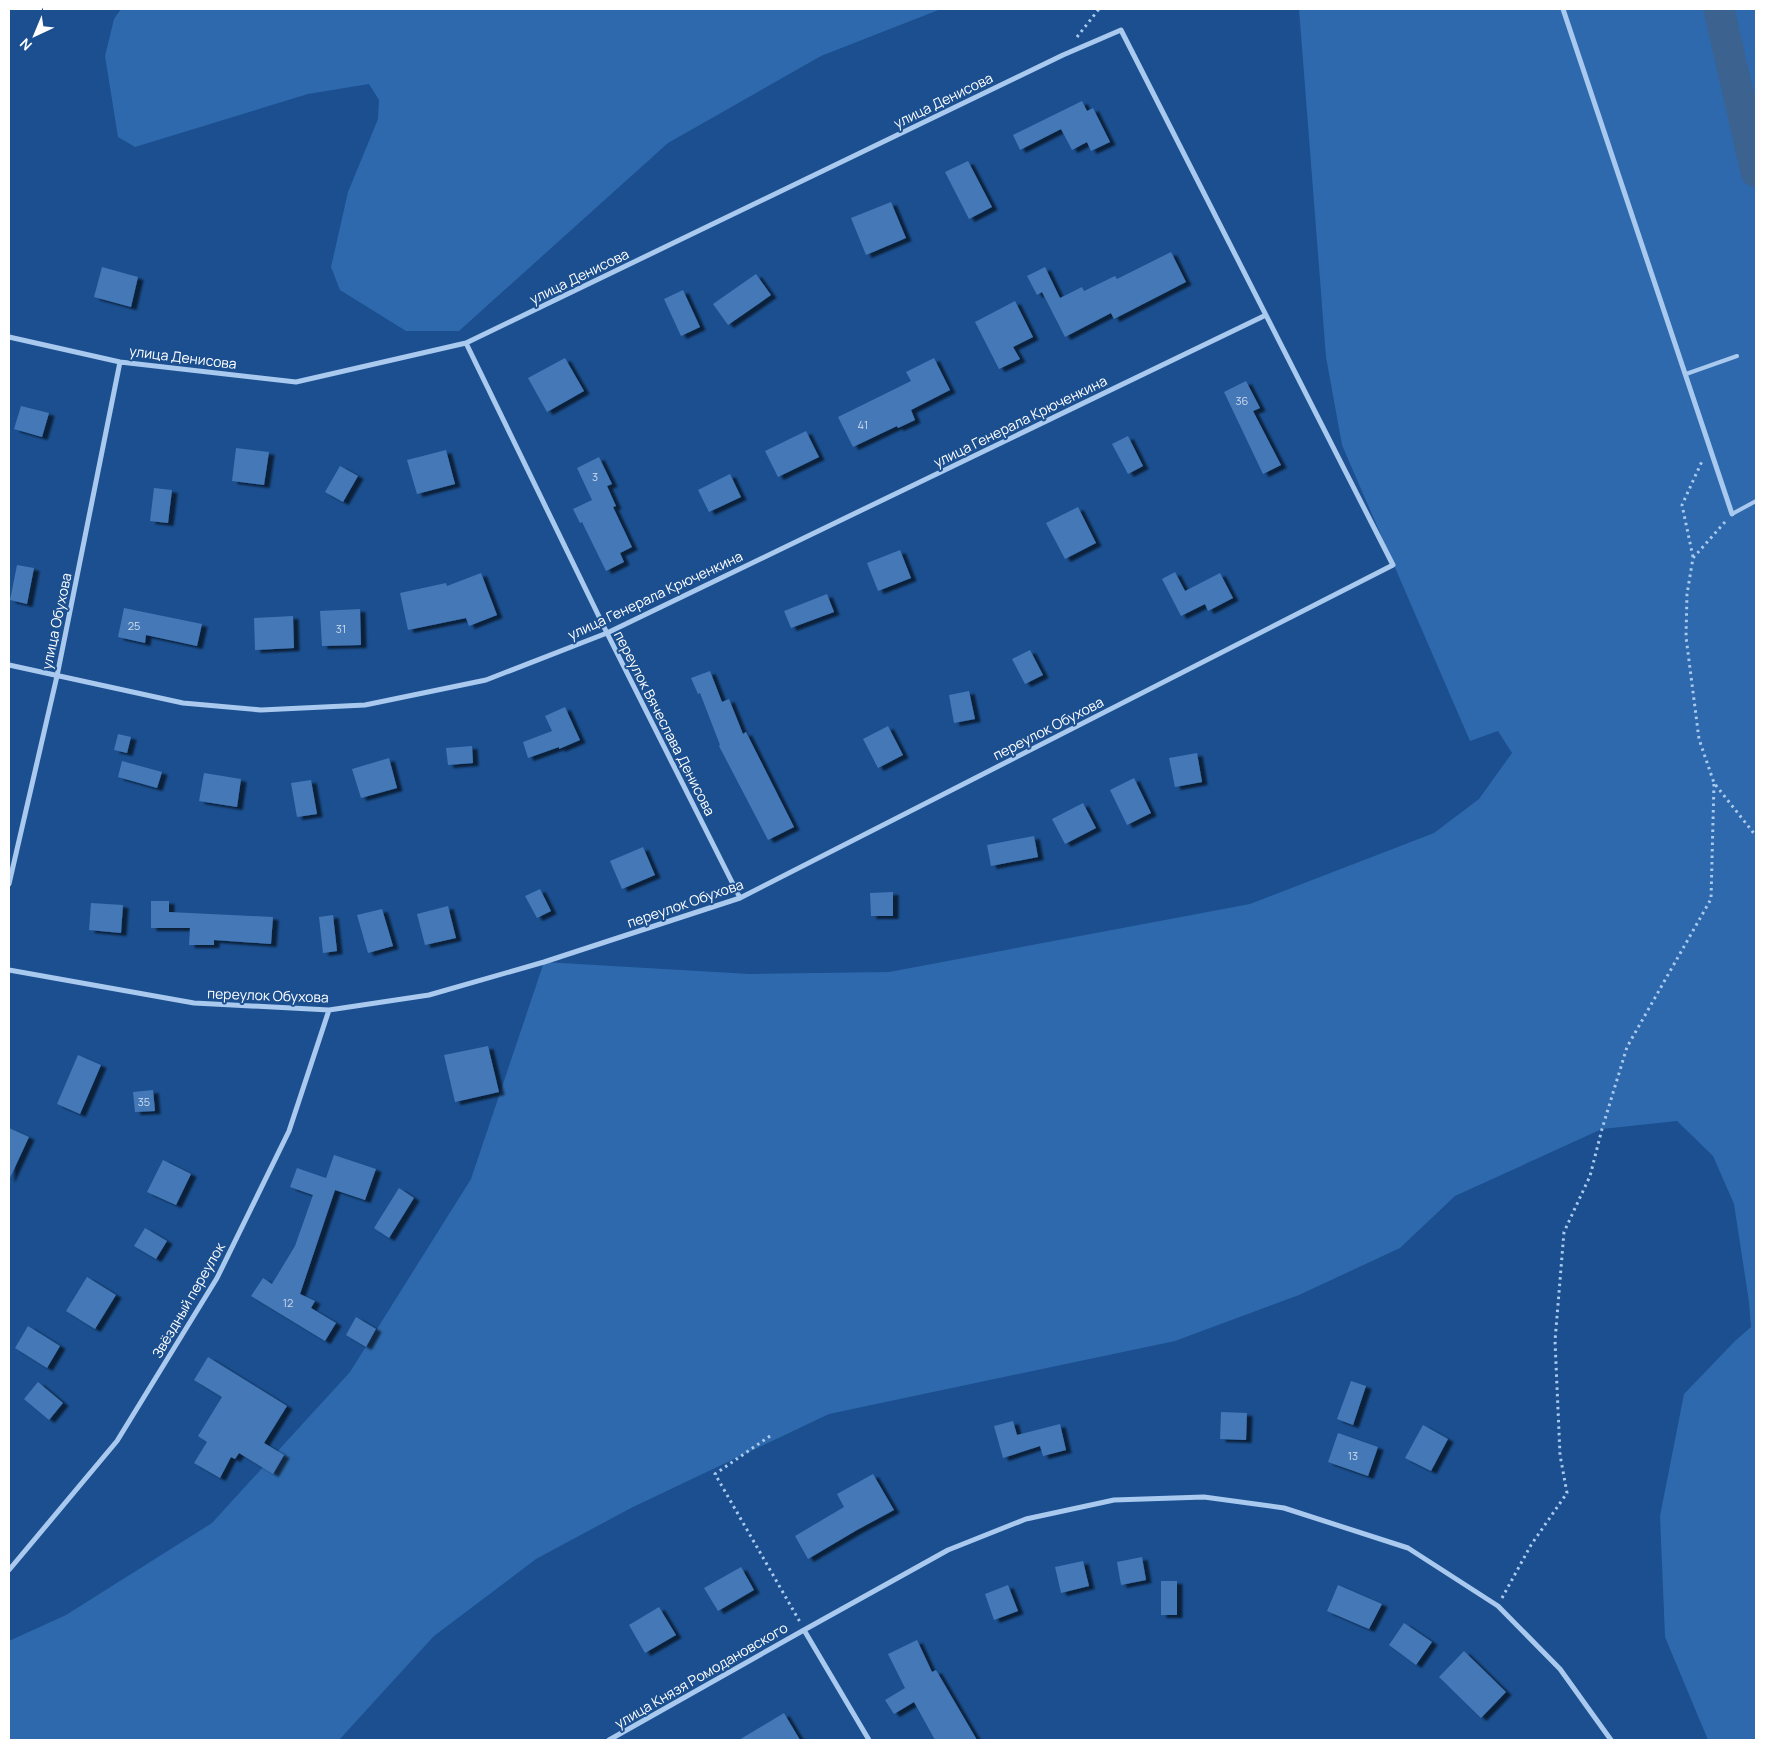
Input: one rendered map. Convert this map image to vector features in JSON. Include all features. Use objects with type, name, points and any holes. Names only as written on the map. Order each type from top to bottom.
[{"type":"street","points":[[1563,9],[1732,514]]},
{"type":"street","name":"улица Денисова","points":[[9,337],[120,362],[296,382],[466,343],[1063,55],[1121,30],[1266,315]]},
{"type":"street","name":"переулок Обухова","points":[[9,970],[194,1003],[330,1010],[429,995],[544,962],[740,898],[1393,565],[1266,315]]},
{"type":"street","name":"улица Генерала Крюченкина","points":[[9,665],[183,703],[261,710],[365,705],[486,680],[607,633],[1266,315]]},
{"type":"street","name":"переулок Вячеслава Денисова","points":[[466,343],[607,633],[740,898]]},
{"type":"street","name":"улица Обухова","points":[[9,884],[57,676],[120,362]]},
{"type":"street","name":"Звёздный переулок","points":[[9,1570],[117,1441],[217,1278],[288,1131],[330,1010]]},
{"type":"street","name":"улица Князя Ромодановского","points":[[609,1740],[948,1550],[1026,1519],[1114,1500],[1204,1497],[1284,1508],[1408,1548],[1498,1606],[1560,1669],[1612,1740]]},
{"type":"street","points":[[804,1630],[869,1740]]},
{"type":"lane","points":[[1686,374],[1737,356]]},
{"type":"lane","points":[[1732,514],[1756,501]]},
{"type":"path","points":[[1063,55],[1099,9]]},
{"type":"path","points":[[1709,446],[1682,505],[1693,558],[1687,594],[1686,637],[1699,739],[1714,783],[1756,836]]},
{"type":"path","points":[[1693,558],[1732,514]]},
{"type":"path","points":[[1498,1606],[1530,1545],[1567,1494],[1560,1455],[1555,1342],[1564,1232],[1590,1176],[1627,1047],[1711,899],[1714,783]]},
{"type":"path","points":[[770,1436],[715,1474],[804,1630]]},
{"type":"shaded area","points":[[121,9],[941,9],[821,56],[668,143],[459,331],[406,331],[340,290],[331,267],[348,192],[378,119],[379,100],[369,84],[308,94],[135,147],[118,137],[105,56],[114,19]]},
{"type":"shaded area","points":[[1299,9],[1756,9],[1756,1740],[1708,1740],[1665,1637],[1660,1516],[1684,1394],[1751,1327],[1734,1204],[1713,1156],[1677,1121],[1602,1129],[1455,1196],[1400,1248],[1299,1295],[1175,1341],[829,1414],[631,1508],[536,1559],[434,1636],[339,1740],[9,1740],[9,1641],[66,1615],[212,1523],[350,1372],[471,1179],[544,962],[749,974],[889,972],[1250,904],[1434,833],[1479,799],[1512,753],[1498,731],[1470,741],[1342,445],[1326,357]]},
{"type":"building","points":[[1082,101],[1087,111],[1093,108],[1110,142],[1091,151],[1087,142],[1072,150],[1061,129],[1020,150],[1013,135]]},
{"type":"building","points":[[968,161],[992,207],[969,219],[945,172]]},
{"type":"building","points":[[891,202],[906,238],[866,255],[851,218]]},
{"type":"building","points":[[1171,252],[1186,282],[1114,319],[1111,313],[1065,337],[1042,292],[1037,295],[1027,276],[1045,267],[1060,298],[1082,287],[1084,291],[1115,276],[1117,279]]},
{"type":"building","points":[[102,267],[138,277],[131,307],[94,297]]},
{"type":"building","points":[[756,274],[771,295],[728,325],[713,304]]},
{"type":"building","points":[[683,290],[700,327],[681,336],[664,299]]},
{"type":"building","points":[[1015,301],[1033,337],[1013,347],[1020,359],[999,369],[975,322]]},
{"type":"building","points":[[565,358],[584,391],[547,412],[528,378]]},
{"type":"building","points":[[934,358],[950,390],[911,410],[915,420],[898,428],[897,426],[853,447],[838,417],[911,381],[906,372]]},
{"type":"building","points":[[1246,381],[1260,408],[1253,411],[1281,465],[1263,474],[1224,392]]},
{"type":"building","points":[[21,406],[49,413],[42,437],[14,429]]},
{"type":"building","points":[[806,431],[819,457],[778,477],[765,451]]},
{"type":"building","points":[[1128,436],[1143,466],[1128,474],[1112,444]]},
{"type":"building","points":[[236,448],[269,452],[264,485],[232,481]]},
{"type":"building","points":[[446,450],[455,484],[417,494],[407,460]]},
{"type":"building","points":[[599,457],[612,484],[607,486],[616,506],[613,507],[632,547],[620,553],[624,562],[606,571],[582,522],[580,523],[573,509],[592,500],[577,468]]},
{"type":"building","points":[[340,466],[358,476],[343,502],[325,492]]},
{"type":"building","points":[[730,474],[741,497],[709,512],[698,490]]},
{"type":"building","points":[[154,488],[172,490],[168,523],[150,521]]},
{"type":"building","points":[[1078,507],[1096,543],[1065,559],[1046,523]]},
{"type":"building","points":[[900,550],[911,578],[878,591],[867,563]]},
{"type":"building","points":[[17,565],[34,568],[27,604],[10,600]]},
{"type":"building","points":[[1175,572],[1185,591],[1220,573],[1233,598],[1208,611],[1205,604],[1181,616],[1162,579]]},
{"type":"building","points":[[481,573],[497,615],[469,626],[466,618],[408,630],[400,593],[446,583],[447,586]]},
{"type":"building","points":[[827,594],[834,612],[791,628],[784,611]]},
{"type":"building","points":[[124,608],[202,624],[197,646],[146,635],[145,643],[118,637]]},
{"type":"building","points":[[360,609],[361,645],[322,646],[320,611]]},
{"type":"building","points":[[293,616],[294,648],[255,650],[254,618]]},
{"type":"building","points":[[1030,650],[1043,675],[1025,684],[1012,659]]},
{"type":"building","points":[[710,671],[722,702],[729,699],[743,734],[746,732],[794,827],[768,840],[719,746],[700,693],[698,694],[691,678]]},
{"type":"building","points":[[969,691],[975,719],[954,723],[949,695]]},
{"type":"building","points":[[565,707],[580,740],[559,749],[559,747],[528,758],[523,742],[552,731],[545,716]]},
{"type":"building","points":[[888,726],[903,755],[878,768],[863,739]]},
{"type":"building","points":[[118,734],[131,737],[127,753],[114,750]]},
{"type":"building","points":[[472,746],[473,763],[448,765],[446,748]]},
{"type":"building","points":[[1197,753],[1202,782],[1175,787],[1169,758]]},
{"type":"building","points":[[389,758],[397,788],[361,798],[352,769]]},
{"type":"building","points":[[122,761],[162,772],[157,788],[118,777]]},
{"type":"building","points":[[204,773],[241,779],[237,807],[199,801]]},
{"type":"building","points":[[1134,778],[1151,813],[1127,825],[1110,790]]},
{"type":"building","points":[[311,780],[317,814],[297,817],[291,783]]},
{"type":"building","points":[[1083,803],[1096,828],[1065,844],[1052,819]]},
{"type":"building","points":[[1034,836],[1038,857],[991,866],[987,845]]},
{"type":"building","points":[[643,847],[655,875],[622,889],[610,861]]},
{"type":"building","points":[[540,889],[551,911],[537,918],[525,896]]},
{"type":"building","points":[[893,892],[893,916],[871,916],[870,893]]},
{"type":"building","points":[[151,901],[169,901],[169,912],[273,917],[271,944],[214,940],[214,945],[189,945],[190,928],[151,928]]},
{"type":"building","points":[[91,903],[123,905],[121,933],[89,930]]},
{"type":"building","points":[[448,906],[456,938],[425,945],[417,914]]},
{"type":"building","points":[[382,909],[393,946],[368,953],[357,915]]},
{"type":"building","points":[[333,915],[337,951],[323,953],[319,917]]},
{"type":"building","points":[[488,1046],[499,1092],[455,1102],[444,1055]]},
{"type":"building","points":[[78,1055],[101,1065],[80,1114],[57,1104]]},
{"type":"building","points":[[153,1090],[155,1111],[135,1112],[133,1092]]},
{"type":"building","points":[[9,1128],[29,1137],[9,1180]]},
{"type":"building","points":[[334,1155],[376,1169],[365,1200],[335,1190],[300,1294],[315,1301],[311,1308],[336,1323],[325,1341],[251,1296],[263,1278],[272,1284],[295,1246],[313,1195],[290,1187],[297,1168],[326,1178]]},
{"type":"building","points":[[163,1160],[191,1174],[176,1205],[147,1192]]},
{"type":"building","points":[[399,1188],[414,1198],[389,1238],[374,1228]]},
{"type":"building","points":[[145,1228],[167,1241],[156,1259],[134,1246]]},
{"type":"building","points":[[87,1277],[116,1295],[95,1329],[66,1311]]},
{"type":"building","points":[[356,1317],[376,1329],[366,1347],[346,1335]]},
{"type":"building","points":[[28,1326],[60,1346],[47,1368],[15,1348]]},
{"type":"building","points":[[208,1357],[287,1406],[264,1443],[284,1455],[273,1474],[239,1453],[235,1459],[231,1457],[220,1478],[194,1463],[207,1442],[198,1436],[222,1397],[194,1380]]},
{"type":"building","points":[[1351,1381],[1366,1386],[1353,1425],[1337,1419]]},
{"type":"building","points":[[38,1382],[63,1403],[49,1420],[24,1399]]},
{"type":"building","points":[[1221,1412],[1247,1413],[1246,1440],[1220,1439]]},
{"type":"building","points":[[1013,1421],[1017,1435],[1060,1424],[1066,1450],[1043,1456],[1040,1446],[1003,1458],[994,1426]]},
{"type":"building","points":[[1423,1425],[1448,1439],[1431,1471],[1405,1458]]},
{"type":"building","points":[[1338,1433],[1378,1447],[1368,1476],[1328,1462]]},
{"type":"building","points":[[873,1474],[894,1510],[808,1559],[795,1536],[844,1507],[837,1494]]},
{"type":"building","points":[[1142,1557],[1146,1580],[1121,1585],[1117,1562]]},
{"type":"building","points":[[1083,1561],[1089,1586],[1061,1593],[1055,1567]]},
{"type":"building","points":[[741,1567],[754,1590],[718,1611],[704,1588]]},
{"type":"building","points":[[1161,1581],[1177,1581],[1177,1615],[1161,1615]]},
{"type":"building","points":[[1008,1585],[1018,1611],[994,1620],[985,1594]]},
{"type":"building","points":[[1338,1585],[1382,1604],[1369,1629],[1327,1611]]},
{"type":"building","points":[[659,1607],[676,1635],[645,1653],[629,1625]]},
{"type":"building","points":[[1404,1623],[1432,1642],[1416,1665],[1389,1645]]},
{"type":"building","points":[[917,1640],[932,1672],[936,1670],[977,1740],[935,1740],[914,1702],[894,1714],[885,1700],[905,1688],[888,1654]]},
{"type":"building","points":[[1464,1651],[1506,1692],[1481,1718],[1439,1677]]},
{"type":"building","points":[[784,1713],[800,1740],[739,1740]]},
{"type":"waterway","points":[[1719,9],[1756,172]]}]
